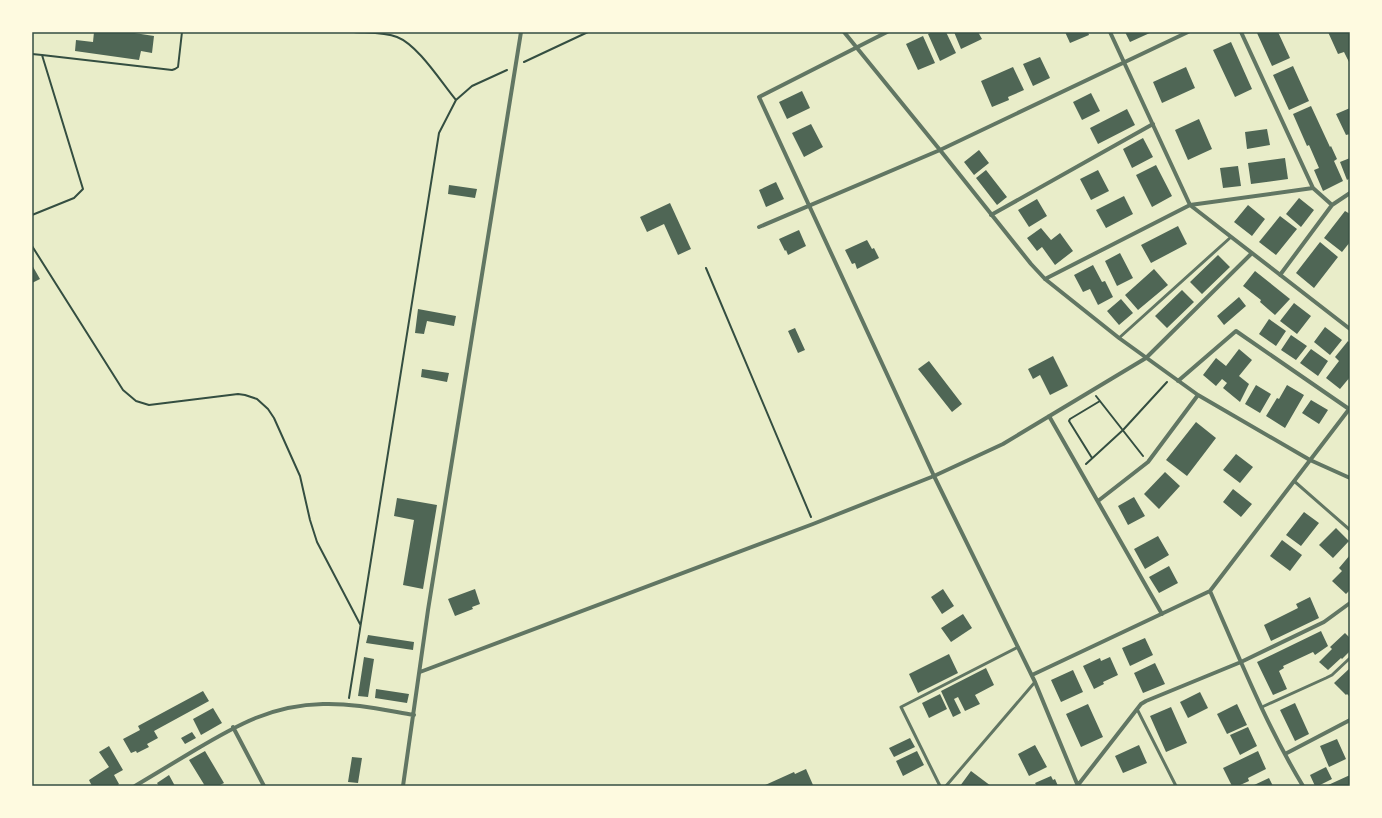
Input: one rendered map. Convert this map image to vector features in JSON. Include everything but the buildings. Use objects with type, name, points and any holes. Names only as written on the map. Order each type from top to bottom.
[{"type":"street","points":[[403,786],[428,610],[521,32]]},
{"type":"street","points":[[844,32],[991,215],[1045,279],[1119,338],[1198,395],[1310,460],[1350,478]]},
{"type":"street","points":[[888,32],[759,97],[934,476],[1035,682],[1078,785],[1137,709],[1146,701],[1241,662],[1324,622],[1350,602]]},
{"type":"street","points":[[1110,32],[1190,205],[1350,329]]},
{"type":"street","points":[[759,227],[940,150],[1188,32]]},
{"type":"street","points":[[1241,32],[1313,188],[1332,205]]},
{"type":"street","points":[[991,215],[1153,124]]},
{"type":"street","points":[[1045,279],[1190,205],[1313,188]]},
{"type":"street","points":[[1280,275],[1332,205],[1350,193]]},
{"type":"street","points":[[420,672],[813,524],[934,476],[1003,444],[1146,358],[1252,253]]},
{"type":"street","points":[[1032,676],[1210,591],[1350,408],[1236,331],[1178,381]]},
{"type":"street","points":[[1098,501],[1148,462],[1198,395]]},
{"type":"street","points":[[1049,416],[1162,614]]},
{"type":"street","points":[[1210,591],[1262,707],[1285,754],[1303,786]]},
{"type":"street","points":[[135,786],[233,727],[285,708],[316,704],[348,705],[414,714]]},
{"type":"street","points":[[1285,754],[1350,720]]},
{"type":"street","points":[[233,727],[264,786]]},
{"type":"lane","points":[[1119,338],[1231,237]]},
{"type":"lane","points":[[1294,481],[1350,530]]},
{"type":"lane","points":[[940,786],[901,707],[1018,647]]},
{"type":"lane","points":[[1262,707],[1332,675],[1350,658]]},
{"type":"lane","points":[[946,786],[1035,682]]},
{"type":"lane","points":[[1137,709],[1176,786]]},
{"type":"path","points":[[32,54],[172,70],[178,67],[182,32]]},
{"type":"path","points":[[354,32],[387,34],[408,43],[456,100]]},
{"type":"path","points":[[348,705],[439,133],[456,100],[472,86],[588,32]]},
{"type":"path","points":[[32,215],[74,198],[83,189],[42,55]]},
{"type":"path","points":[[32,246],[123,390],[130,397],[142,403],[158,405],[238,394],[256,399],[268,409],[274,418],[296,467],[317,542],[361,625]]},
{"type":"path","points":[[706,268],[813,524]]},
{"type":"path","points":[[1080,470],[1123,430],[1172,377]]},
{"type":"path","points":[[1092,390],[1148,462]]},
{"type":"path","points":[[1093,458],[1069,421],[1100,401]]}]
